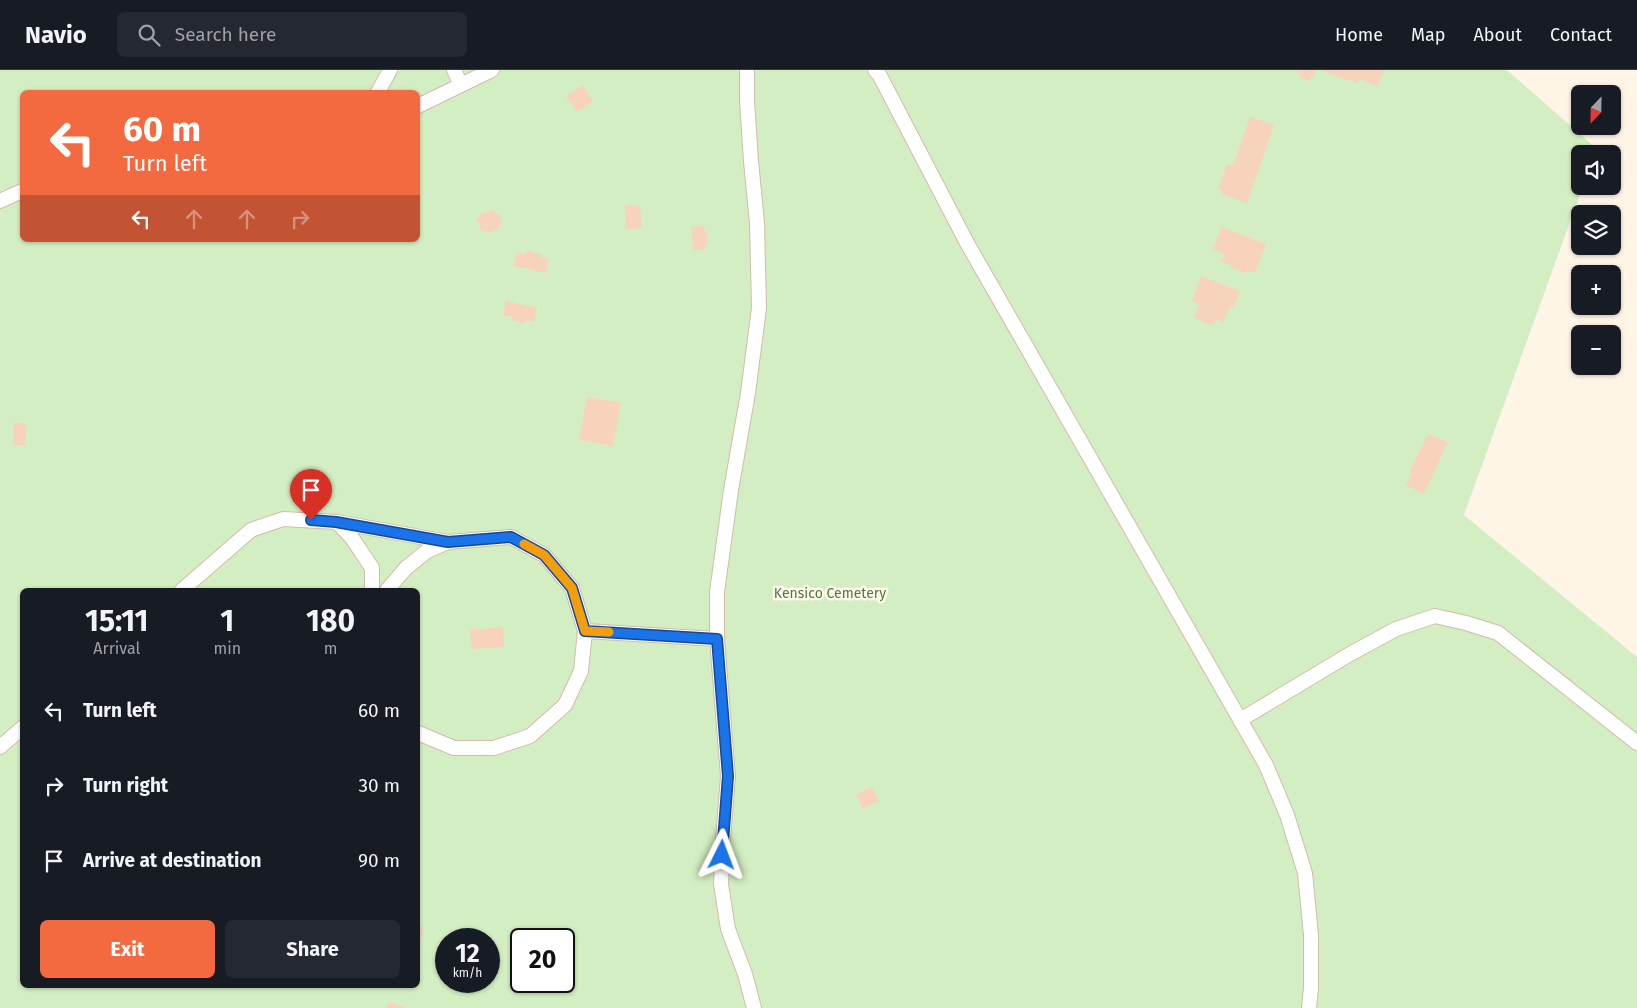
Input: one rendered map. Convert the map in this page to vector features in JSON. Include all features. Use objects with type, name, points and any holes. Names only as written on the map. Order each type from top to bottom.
[{"type":"lane","points":[[379,90],[390,70]]},
{"type":"lane","points":[[454,70],[461,85]]},
{"type":"lane","points":[[420,105],[492,70]]},
{"type":"lane","points":[[747,70],[749,136],[757,223],[759,308],[748,394],[731,490],[717,592],[717,639],[728,776],[721,884],[728,929],[746,974],[754,1008]]},
{"type":"lane","points":[[875,70],[880,76],[966,243],[1266,766],[1287,814],[1305,873],[1311,935],[1309,1008]]},
{"type":"lane","points":[[0,201],[20,192]]},
{"type":"lane","points":[[184,588],[251,530],[283,519],[336,522],[448,542],[511,537],[544,555],[572,588],[585,631],[581,671],[565,706],[530,736],[494,748],[454,748],[420,734]]},
{"type":"lane","points":[[336,522],[352,538],[372,568],[372,588]]},
{"type":"lane","points":[[389,588],[406,568],[427,551],[448,542]]},
{"type":"lane","points":[[1240,720],[1350,654],[1396,630],[1435,616],[1498,633],[1637,743]]},
{"type":"lane","points":[[585,631],[717,639]]},
{"type":"lane","points":[[0,747],[20,730]]},
{"type":"green space","name":"Kensico Cemetery","points":[[0,70],[1507,70],[1571,126],[1571,135],[1581,135],[1592,145],[1571,145],[1571,195],[1580,195],[1576,205],[1571,205],[1571,219],[1464,515],[1637,657],[1637,1008],[0,1008]]},
{"type":"building","points":[[1298,70],[1316,70],[1314,77],[1311,76],[1310,81],[1299,77]]},
{"type":"building","points":[[1320,70],[1384,70],[1378,86],[1359,79],[1357,83]]},
{"type":"building","points":[[582,85],[593,101],[577,112],[566,96]]},
{"type":"building","points":[[1250,117],[1274,125],[1247,203],[1221,194],[1222,190],[1218,189],[1227,164],[1233,166]]},
{"type":"building","points":[[640,205],[642,228],[626,230],[625,206]]},
{"type":"building","points":[[494,210],[495,214],[499,214],[502,225],[498,226],[499,229],[485,233],[485,230],[481,231],[477,218],[480,218],[480,214]]},
{"type":"building","points":[[704,226],[704,231],[707,231],[708,243],[705,243],[706,249],[693,250],[691,227]]},
{"type":"building","points":[[1221,227],[1266,244],[1255,273],[1247,270],[1246,273],[1230,267],[1231,265],[1221,261],[1224,254],[1213,249]]},
{"type":"building","points":[[527,250],[541,254],[540,257],[549,259],[546,273],[514,266],[517,252],[526,254]]},
{"type":"building","points":[[1201,276],[1240,291],[1234,308],[1230,306],[1223,323],[1215,319],[1213,326],[1194,318],[1199,304],[1192,301]]},
{"type":"building","points":[[506,301],[537,308],[534,322],[525,320],[524,323],[512,320],[513,317],[503,315]]},
{"type":"building","points":[[587,397],[621,403],[613,446],[579,440]]},
{"type":"building","points":[[13,423],[26,423],[25,445],[13,445]]},
{"type":"building","points":[[1428,434],[1448,442],[1424,494],[1406,485],[1412,473],[1409,472]]},
{"type":"building","points":[[503,627],[504,647],[472,649],[470,630]]},
{"type":"building","points":[[872,787],[879,801],[863,809],[856,795]]},
{"type":"building","points":[[420,926],[424,927],[420,944]]},
{"type":"building","points":[[388,1002],[405,1007],[387,1008]]},
{"type":"slow traffic","points":[[524,544],[544,555],[572,588],[585,631],[609,632]]},
{"type":"route","points":[[311,520],[336,522],[448,542],[511,537],[544,555],[572,588],[585,631],[717,639],[728,776],[722,855]]}]
